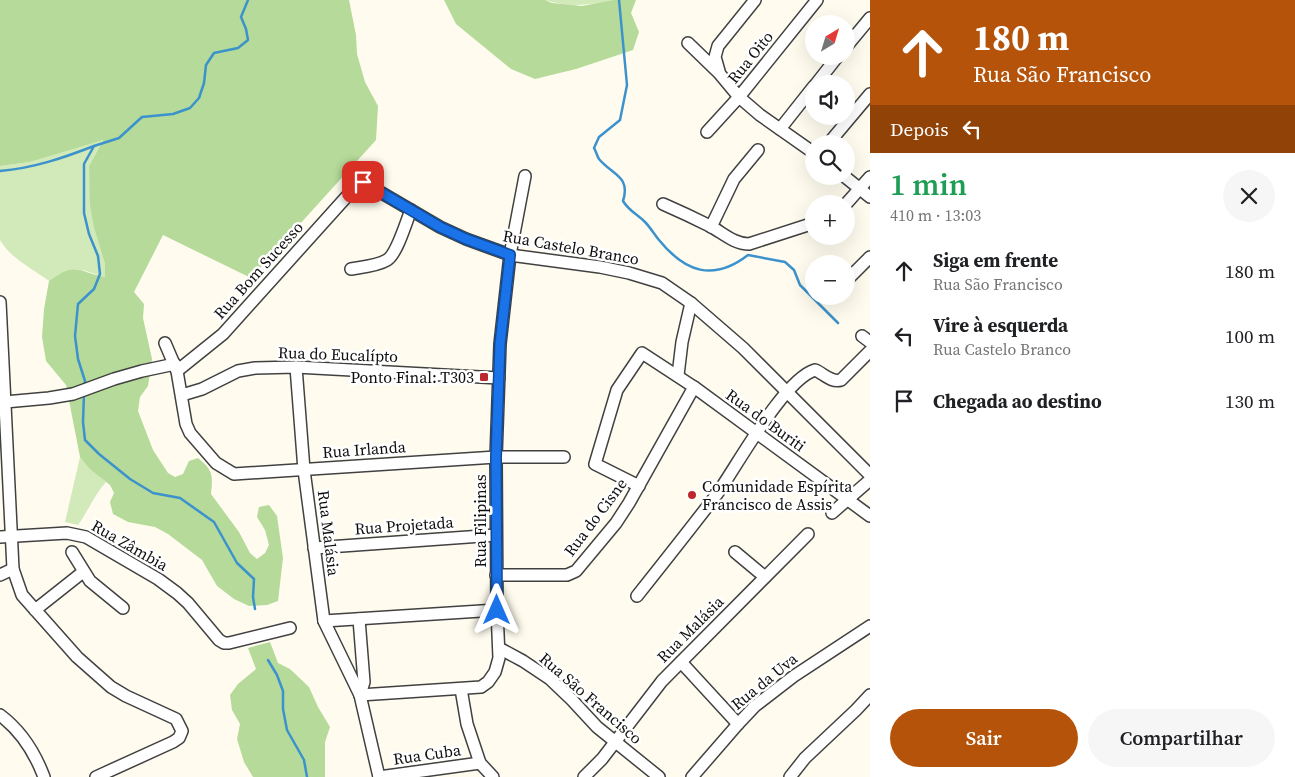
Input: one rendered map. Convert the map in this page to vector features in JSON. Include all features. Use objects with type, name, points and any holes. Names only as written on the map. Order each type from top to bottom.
[{"type":"street","points":[[719,73],[715,57],[718,46],[755,0]]},
{"type":"street","name":"Rua Oito","points":[[706,132],[739,97],[817,0]]},
{"type":"street","points":[[855,36],[870,18]]},
{"type":"street","points":[[688,43],[719,73],[739,97],[805,147]]},
{"type":"street","points":[[823,75],[831,65]]},
{"type":"street","points":[[836,135],[870,94]]},
{"type":"street","points":[[780,129],[805,98]]},
{"type":"street","points":[[711,227],[734,180],[758,150]]},
{"type":"street","points":[[499,378],[502,316],[510,255],[525,176]]},
{"type":"street","points":[[854,195],[870,177]]},
{"type":"street","name":"Rua Castelo Branco","points":[[358,184],[361,182],[365,183],[440,227],[510,255],[571,262],[629,273],[662,283],[691,303],[743,348],[870,475]]},
{"type":"street","name":"Rua Bom Sucesso","points":[[176,368],[223,334],[358,184]]},
{"type":"street","points":[[855,184],[870,197]]},
{"type":"street","points":[[663,204],[738,242],[749,244],[805,226]]},
{"type":"street","points":[[351,269],[389,259],[411,210]]},
{"type":"street","points":[[855,272],[870,257]]},
{"type":"street","points":[[0,302],[13,569],[22,595],[77,657],[95,674],[126,696],[176,719],[182,727],[182,734],[173,742],[96,777]]},
{"type":"street","points":[[678,375],[682,342],[691,303]]},
{"type":"street","points":[[165,343],[176,368],[182,395]]},
{"type":"street","points":[[637,596],[716,494],[755,433],[787,393],[806,374],[815,370],[836,382],[841,380],[870,351]]},
{"type":"street","name":"Rua do Buriti","points":[[639,486],[594,464],[617,390],[642,353],[678,375],[870,516]]},
{"type":"street","name":"Rua do Eucalípto","points":[[182,395],[202,389],[238,371],[255,368],[296,367],[499,378]]},
{"type":"street","name":"Rua Malásia","points":[[296,367],[304,470],[324,621],[360,694]]},
{"type":"street","points":[[4,408],[79,392],[142,371],[176,368]]},
{"type":"street","name":"Rua Filipinas","points":[[460,689],[481,687],[488,682],[498,666],[496,457],[499,378]]},
{"type":"street","name":"Rua do Cisne","points":[[496,575],[559,576],[571,574],[616,523],[639,486],[694,387]]},
{"type":"street","name":"Rua Irlanda","points":[[182,395],[186,424],[190,433],[216,463],[234,474],[496,457],[564,457]]},
{"type":"street","points":[[832,513],[870,480]]},
{"type":"street","name":"Rua Zâmbia","points":[[0,537],[54,533],[86,537],[158,579],[177,593],[188,603],[219,640],[224,643],[290,628]]},
{"type":"street","name":"Rua Malásia","points":[[584,777],[615,742],[662,681],[808,534]]},
{"type":"street","name":"Rua Projetada","points":[[314,548],[496,535]]},
{"type":"street","points":[[72,552],[83,572],[97,588],[123,608]]},
{"type":"street","points":[[735,552],[765,577]]},
{"type":"street","points":[[0,575],[13,569]]},
{"type":"street","points":[[35,610],[83,572]]},
{"type":"street","points":[[324,621],[497,610]]},
{"type":"street","points":[[359,619],[364,682],[360,694],[379,777]]},
{"type":"street","name":"Rua da Uva","points":[[692,777],[755,706],[794,676],[870,626]]},
{"type":"street","name":"Rua São Francisco","points":[[499,648],[523,661],[550,680],[597,727],[659,777]]},
{"type":"street","points":[[681,662],[738,724]]},
{"type":"street","points":[[360,694],[460,689],[467,724],[480,763],[494,777]]},
{"type":"street","points":[[790,777],[805,758],[870,695]]},
{"type":"street","points":[[0,715],[22,736],[32,750],[44,777]]},
{"type":"street","name":"Rua Cuba","points":[[379,777],[480,763]]},
{"type":"green space","points":[[0,0],[349,0],[356,35],[357,54],[365,82],[378,106],[376,140],[251,278],[163,235],[134,292],[144,304],[143,318],[152,359],[148,386],[140,397],[138,411],[153,450],[168,473],[175,477],[183,474],[189,461],[198,458],[207,466],[212,477],[211,494],[239,532],[250,553],[257,559],[265,553],[269,545],[265,530],[257,517],[259,507],[269,505],[277,516],[283,558],[278,601],[267,605],[249,606],[234,599],[217,586],[202,560],[168,534],[155,527],[128,522],[113,514],[110,502],[114,493],[110,485],[90,469],[80,457],[66,385],[46,361],[42,337],[44,309],[49,281],[65,271],[76,269],[105,277],[105,264],[94,228],[90,205],[89,166],[103,140],[30,162],[0,166]]},
{"type":"green space","points":[[444,0],[545,0],[552,3],[582,6],[613,0],[636,0],[631,13],[639,32],[633,50],[576,69],[535,79],[511,69],[456,24]]},
{"type":"green space","points":[[545,0],[613,0],[579,5],[554,3]]},
{"type":"green space","points":[[103,139],[89,166],[94,228],[105,264],[105,277],[76,269],[57,275],[49,281],[16,258],[0,240],[0,166],[30,162]]},
{"type":"green space","points":[[80,457],[106,482],[78,525],[65,522]]},
{"type":"green space","points":[[270,642],[278,663],[290,669],[309,687],[330,727],[325,742],[325,777],[253,777],[244,762],[237,739],[240,724],[232,710],[230,695],[238,684],[256,669],[248,648]]},
{"type":"waterway","points":[[84,387],[85,381],[78,359],[75,336],[78,304],[94,289],[100,274],[98,256],[89,234],[84,213],[84,164],[94,146],[119,138],[142,117],[173,114],[190,108],[199,98],[204,83],[206,65],[214,53],[238,48],[248,40],[241,17],[248,0]]},
{"type":"waterway","points":[[619,0],[627,85],[620,120],[599,137],[594,148],[599,159],[622,181],[625,193],[623,201],[625,204],[647,224],[659,240],[679,260],[700,270],[723,269],[748,255],[785,262],[794,270],[800,285],[838,323]]},
{"type":"waterway","points":[[0,171],[25,168],[48,162],[94,146]]},
{"type":"waterway","points":[[84,393],[83,422],[85,440],[130,479],[153,493],[180,498],[214,522],[237,563],[254,579],[253,597],[255,609]]},
{"type":"waterway","points":[[268,660],[277,675],[283,691],[283,709],[287,730],[304,760],[307,777]]},
{"type":"place","name":"Ponto Final: T303","points":[[484,377]]},
{"type":"place","name":"Comunidade Espírita Francisco de Assis","points":[[692,495]]},
{"type":"route","points":[[363,182],[440,227],[488,248],[510,255],[500,344],[496,457],[497,610]]}]
